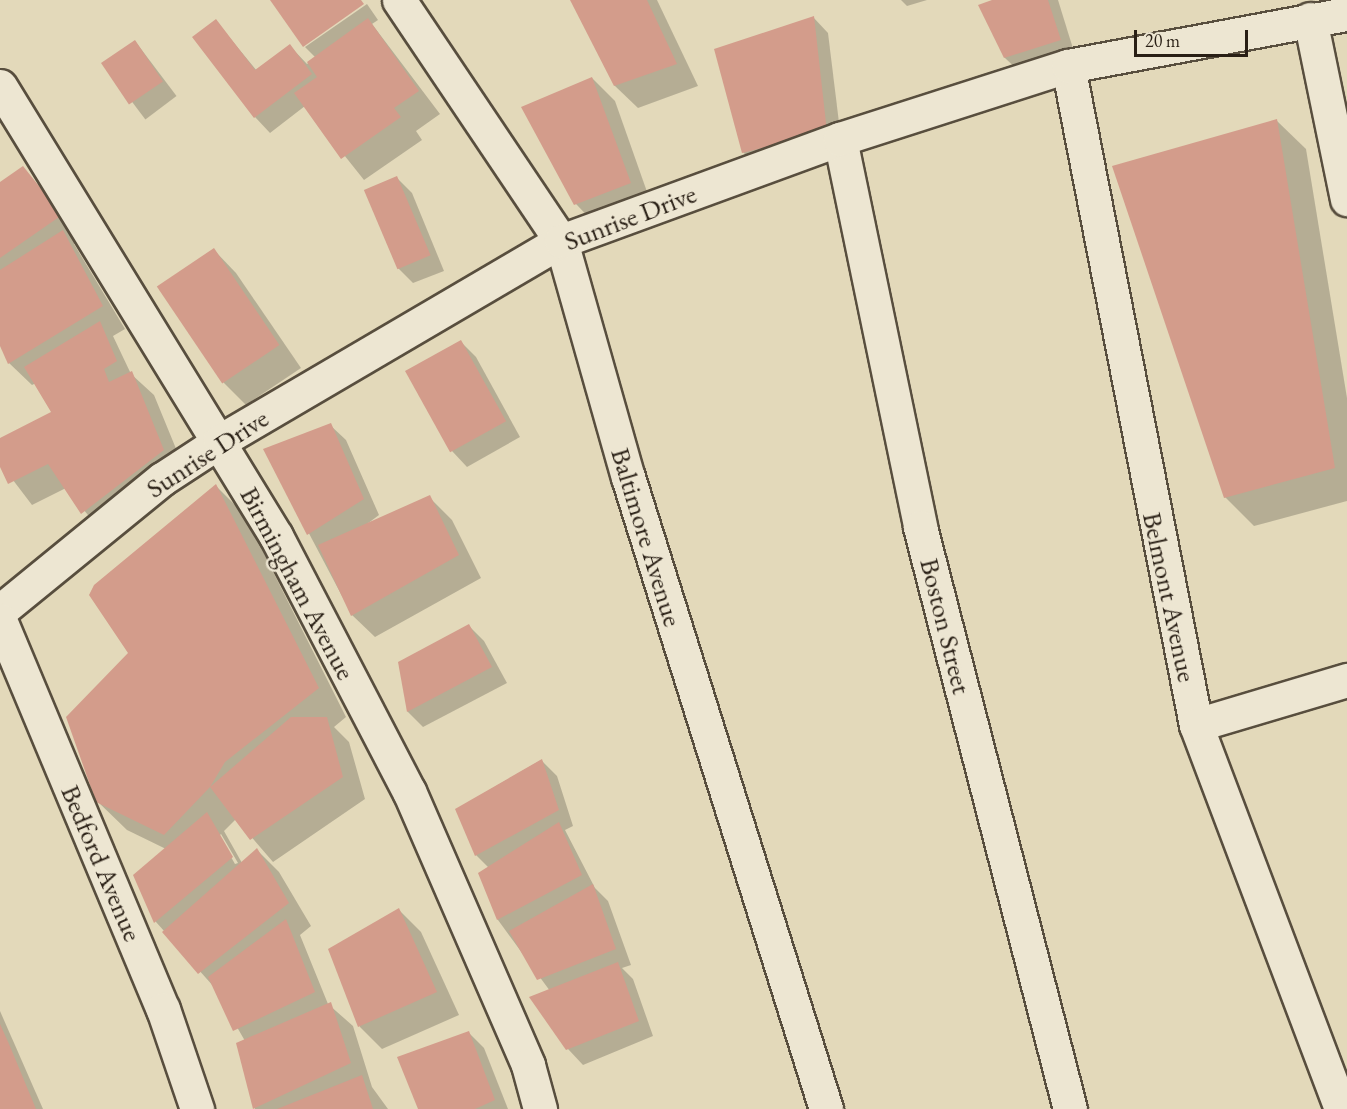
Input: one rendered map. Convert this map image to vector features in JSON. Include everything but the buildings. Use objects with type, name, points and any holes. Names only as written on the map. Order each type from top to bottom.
[{"type":"street","name":"Baltimore Avenue","points":[[409,2],[561,241],[628,477],[826,1109]]},
{"type":"street","name":"Sunrise Drive","points":[[0,611],[162,479],[220,441],[561,241],[840,139],[1068,66],[1310,19],[1347,14]]},
{"type":"street","points":[[1310,19],[1347,199]]},
{"type":"street","name":"Belmont Avenue","points":[[1068,66],[1196,725],[1341,1109]]},
{"type":"street","name":"Birmingham Avenue","points":[[0,86],[220,441],[409,791],[528,1065],[540,1109]]},
{"type":"street","name":"Boston Street","points":[[840,139],[920,527],[1070,1109]]},
{"type":"street","name":"Bedford Avenue","points":[[0,621],[163,1009],[197,1109]]},
{"type":"street","points":[[1196,725],[1347,680]]}]
